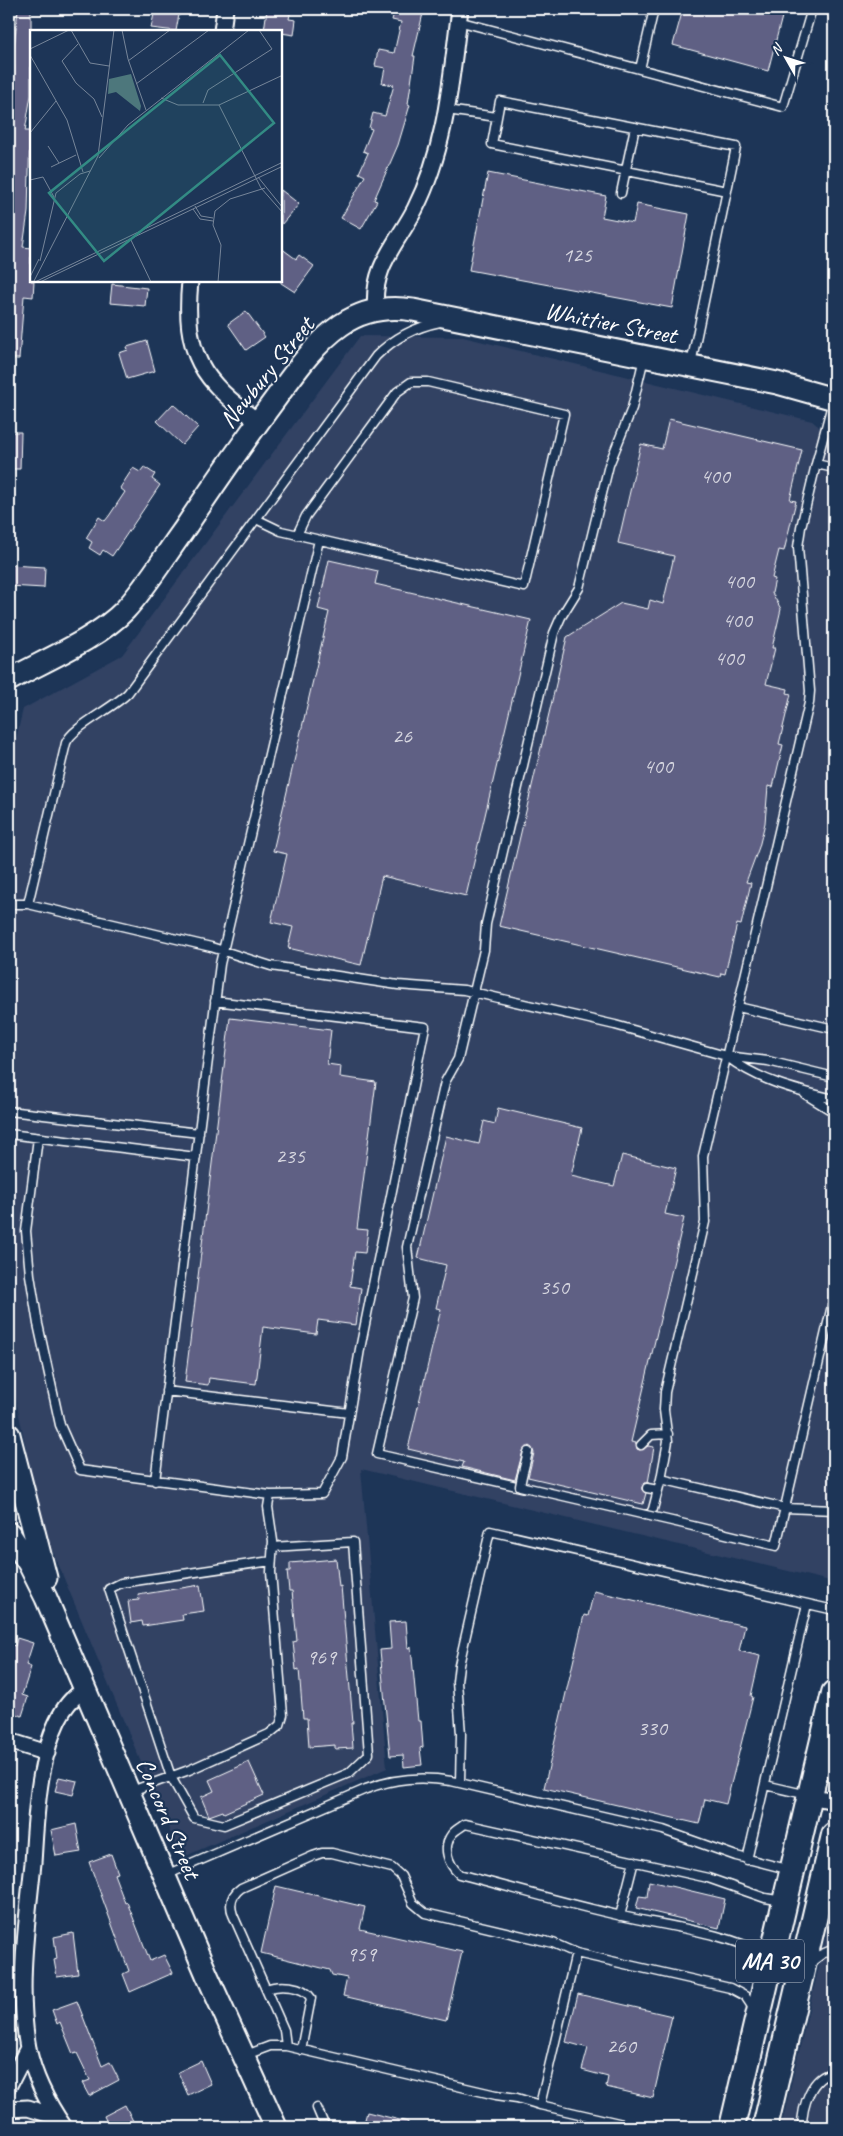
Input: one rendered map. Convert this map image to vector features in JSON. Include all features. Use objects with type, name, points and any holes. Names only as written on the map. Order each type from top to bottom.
[{"type":"main road","name":"MA 30","points":[[732,2127],[834,1693]]},
{"type":"main road","name":"MA 30","points":[[765,2127],[834,1834]]},
{"type":"street","points":[[222,30],[224,9]]},
{"type":"street","points":[[376,310],[375,296],[378,275],[421,196],[439,146],[447,110],[459,15]]},
{"type":"street","points":[[190,282],[189,321],[191,340],[205,375],[217,389],[259,422]]},
{"type":"street","name":"Whittier Street","points":[[376,310],[403,308],[777,383],[834,399]]},
{"type":"street","name":"Newbury Street","points":[[9,680],[98,631],[124,611],[147,583],[259,422],[303,363],[327,337],[350,320],[376,310]]},
{"type":"street","points":[[9,1435],[59,1629]]},
{"type":"street","name":"Concord Street","points":[[9,1533],[36,1576],[164,1876],[276,2127]]},
{"type":"street","points":[[60,2122],[38,2081],[28,2048],[24,1988],[26,1936],[40,1783],[47,1753],[58,1723],[68,1704],[75,1696],[84,1691]]},
{"type":"street","points":[[9,1741],[47,1753]]},
{"type":"street","points":[[810,1796],[834,1801]]},
{"type":"street","points":[[9,2085],[28,2048]]},
{"type":"street","points":[[9,2109],[28,2108],[60,2122]]},
{"type":"lane","points":[[640,69],[654,9]]},
{"type":"lane","points":[[459,15],[640,69],[783,107],[811,12],[815,9]]},
{"type":"lane","points":[[690,366],[727,191],[736,147],[500,101],[492,144],[727,191]]},
{"type":"lane","points":[[447,110],[496,118]]},
{"type":"lane","points":[[621,193],[635,127]]},
{"type":"lane","points":[[28,904],[68,738],[76,730],[111,708],[128,693],[370,365],[384,349],[400,337],[418,328],[448,321],[468,321]]},
{"type":"lane","points":[[644,357],[632,408],[609,465],[579,588],[561,617],[554,633],[486,921],[484,946],[458,1059],[445,1082],[408,1242],[407,1258],[413,1282],[413,1298],[377,1454],[644,1515],[651,1513],[667,1449],[668,1434],[664,1410],[665,1392],[703,1229],[706,1208],[702,1170],[703,1156],[809,704],[810,684],[798,556],[801,527],[825,423],[834,399]]},
{"type":"lane","points":[[256,519],[275,529],[298,535],[524,588],[564,414],[428,382],[411,382],[397,392],[306,516],[298,535]]},
{"type":"lane","points":[[816,464],[834,468]]},
{"type":"lane","points":[[155,1480],[223,950],[319,540]]},
{"type":"lane","points":[[9,904],[28,904],[223,950],[281,968],[398,985],[452,988],[474,992],[615,1025],[726,1056],[768,1062],[834,1077]]},
{"type":"lane","points":[[38,1138],[26,1231],[30,1275],[38,1324],[60,1425],[80,1470],[270,1494],[322,1494],[342,1457],[360,1349],[425,1027],[215,1001]]},
{"type":"lane","points":[[738,1007],[834,1029]]},
{"type":"lane","points":[[726,1056],[758,1077],[799,1091],[834,1099]]},
{"type":"lane","points":[[799,1091],[834,1112]]},
{"type":"lane","points":[[9,1111],[199,1133]]},
{"type":"lane","points":[[9,1134],[196,1157]]},
{"type":"lane","points":[[528,1452],[520,1486],[776,1546],[834,1297]]},
{"type":"lane","points":[[166,1391],[349,1413]]},
{"type":"lane","points":[[641,1444],[651,1435],[668,1434]]},
{"type":"lane","points":[[661,1479],[785,1508],[834,1510]]},
{"type":"lane","points":[[647,1488],[658,1490]]},
{"type":"lane","points":[[128,1793],[171,1777],[269,1734],[280,1725],[283,1715],[271,1561],[272,1547],[268,1507],[270,1494]]},
{"type":"lane","points":[[460,1783],[462,1734],[457,1682],[459,1665],[490,1530],[834,1610]]},
{"type":"lane","points":[[271,1561],[121,1583],[109,1589],[171,1777],[194,1818],[224,1825],[349,1773],[369,1754],[353,1542],[272,1547]]},
{"type":"lane","points":[[747,1860],[807,1604]]},
{"type":"lane","points":[[164,1876],[377,1785],[408,1778],[429,1778],[460,1783],[663,1830],[747,1860],[792,1870]]},
{"type":"lane","points":[[765,1785],[810,1796]]},
{"type":"lane","points":[[771,1957],[751,1946],[719,1937],[620,1916],[459,1874],[451,1867],[447,1846],[452,1833],[465,1824],[708,1878],[765,1898],[785,1902]]},
{"type":"lane","points":[[286,2046],[284,2030],[233,1915],[231,1907],[232,1898],[237,1891],[246,1886],[322,1853],[332,1853],[392,1868],[400,1876],[413,1903],[425,1913],[553,1943],[576,1953],[735,1990],[748,1999],[758,2019]]},
{"type":"lane","points":[[620,1916],[634,1861]]},
{"type":"lane","points":[[801,1974],[816,1958],[834,1949]]},
{"type":"lane","points":[[540,2105],[576,1953]]},
{"type":"lane","points":[[266,1989],[285,1986],[306,1992],[311,1998],[301,2050]]},
{"type":"lane","points":[[244,2056],[270,2046],[286,2046],[496,2095],[518,2098],[540,2105],[636,2127]]},
{"type":"lane","points":[[802,2127],[804,2110],[814,2084],[822,2076],[834,2073]]},
{"type":"lane","points":[[317,2108],[325,2127]]},
{"type":"shaded area","points":[[360,336],[463,337],[812,421],[834,439],[834,1582],[361,1469],[387,1768],[181,1858],[50,1545],[31,1472],[9,1367],[9,769],[23,709],[122,655]]},
{"type":"shaded area","points":[[834,1903],[834,2127],[781,2127]]},
{"type":"building","points":[[18,9],[31,9],[30,101],[25,131],[30,131],[28,212],[23,247],[30,248],[30,282],[34,282],[33,297],[24,296],[19,359],[9,359],[9,142],[14,66],[12,66]]},
{"type":"building","points":[[159,9],[180,9],[176,30],[151,28],[154,14],[158,15]]},
{"type":"building","points":[[267,9],[291,9],[289,19],[296,20],[294,35],[282,33],[282,30],[264,30]]},
{"type":"building","points":[[395,9],[424,9],[413,56],[415,56],[408,104],[410,105],[398,145],[374,200],[377,201],[361,229],[341,218],[365,176],[359,173],[368,153],[363,151],[372,129],[369,128],[373,113],[385,116],[394,85],[382,83],[385,68],[375,66],[378,50],[394,53],[401,22],[392,20]]},
{"type":"building","points":[[683,9],[784,9],[768,71],[673,45]]},
{"type":"building","points":[[488,173],[606,196],[602,217],[633,223],[637,204],[689,214],[672,308],[469,270]]},
{"type":"building","points":[[282,191],[299,204],[282,224]]},
{"type":"building","points":[[282,249],[296,259],[299,255],[314,266],[295,292],[281,283]]},
{"type":"building","points":[[112,284],[147,288],[145,306],[110,303]]},
{"type":"building","points":[[246,311],[265,337],[246,350],[228,324]]},
{"type":"building","points":[[147,341],[155,371],[127,379],[119,353],[128,350],[127,347]]},
{"type":"building","points":[[173,404],[198,427],[182,445],[157,421]]},
{"type":"building","points":[[669,419],[802,450],[790,500],[796,501],[784,551],[779,550],[772,578],[775,579],[772,593],[781,609],[772,648],[775,648],[766,684],[788,689],[787,693],[791,694],[779,744],[783,745],[773,787],[768,786],[765,823],[759,847],[746,882],[751,883],[741,925],[737,924],[725,974],[721,973],[720,977],[499,926],[567,637],[621,603],[648,609],[650,600],[663,604],[674,556],[618,543],[641,444],[662,449]]},
{"type":"building","points":[[9,432],[21,432],[20,469],[9,469]]},
{"type":"building","points":[[144,467],[155,474],[152,479],[160,485],[112,556],[103,550],[100,555],[89,548],[92,542],[86,538],[99,517],[105,521],[109,516],[125,492],[120,488],[133,468],[140,472]]},
{"type":"building","points":[[329,560],[378,571],[375,584],[531,620],[466,896],[382,876],[361,965],[288,948],[293,927],[271,922],[287,854],[273,851],[329,612],[318,609]]},
{"type":"building","points":[[9,565],[45,567],[44,588],[9,586]]},
{"type":"building","points":[[230,1018],[331,1030],[327,1064],[341,1066],[340,1077],[376,1082],[357,1229],[368,1230],[365,1253],[355,1252],[350,1286],[361,1288],[356,1325],[318,1320],[316,1334],[263,1327],[256,1384],[209,1378],[208,1385],[185,1382]]},
{"type":"building","points":[[498,1108],[582,1128],[571,1176],[614,1186],[622,1155],[676,1168],[665,1214],[684,1218],[631,1442],[636,1443],[637,1449],[640,1450],[648,1446],[654,1447],[648,1483],[645,1483],[642,1487],[642,1490],[646,1493],[643,1504],[528,1477],[534,1453],[529,1446],[523,1451],[515,1480],[462,1467],[464,1462],[408,1449],[441,1309],[436,1308],[446,1265],[418,1258],[446,1136],[479,1144],[484,1121],[495,1124]]},
{"type":"building","points":[[336,1559],[339,1587],[341,1586],[353,1723],[351,1723],[353,1748],[335,1749],[335,1745],[309,1747],[307,1718],[303,1718],[299,1669],[296,1670],[293,1642],[297,1641],[292,1591],[289,1591],[287,1571],[290,1571],[290,1563]]},
{"type":"building","points":[[200,1585],[204,1611],[182,1614],[183,1620],[143,1626],[142,1621],[131,1623],[128,1601],[139,1600],[138,1595]]},
{"type":"building","points":[[594,1591],[745,1626],[739,1651],[760,1656],[751,1696],[753,1697],[726,1804],[705,1799],[699,1824],[544,1788],[584,1615],[588,1616]]},
{"type":"building","points":[[406,1621],[408,1648],[411,1647],[418,1721],[421,1721],[423,1747],[420,1748],[422,1765],[404,1767],[403,1755],[390,1756],[380,1650],[391,1649],[389,1622]]},
{"type":"building","points":[[17,1638],[33,1643],[26,1665],[31,1667],[22,1695],[28,1697],[22,1716],[16,1714],[12,1727],[9,1726],[9,1657],[12,1645],[15,1646]]},
{"type":"building","points":[[249,1762],[264,1795],[224,1813],[223,1811],[209,1816],[201,1797],[214,1791],[209,1780]]},
{"type":"building","points":[[59,1777],[77,1781],[73,1795],[55,1791]]},
{"type":"building","points":[[76,1824],[81,1852],[56,1856],[51,1830]]},
{"type":"building","points":[[111,1854],[118,1873],[114,1874],[150,1961],[164,1955],[173,1973],[130,1992],[123,1974],[129,1971],[89,1862]]},
{"type":"building","points":[[649,1881],[725,1899],[719,1928],[636,1908],[639,1896],[647,1897]]},
{"type":"building","points":[[276,1886],[365,1907],[360,1929],[462,1952],[446,2020],[343,1996],[347,1978],[332,1975],[330,1970],[261,1953]]},
{"type":"building","points":[[73,1933],[78,1974],[57,1977],[54,1960],[57,1959],[54,1937]]},
{"type":"building","points":[[578,1994],[672,2016],[653,2098],[606,2087],[608,2077],[582,2070],[588,2048],[566,2042]]},
{"type":"building","points":[[77,2001],[102,2066],[110,2062],[119,2080],[89,2096],[82,2083],[90,2080],[77,2053],[73,2054],[60,2022],[57,2024],[52,2010]]},
{"type":"building","points":[[201,2061],[211,2084],[188,2095],[178,2072]]},
{"type":"building","points":[[125,2105],[136,2127],[109,2127],[104,2116]]},
{"type":"building","points":[[367,2112],[408,2122],[407,2127],[363,2127]]}]
